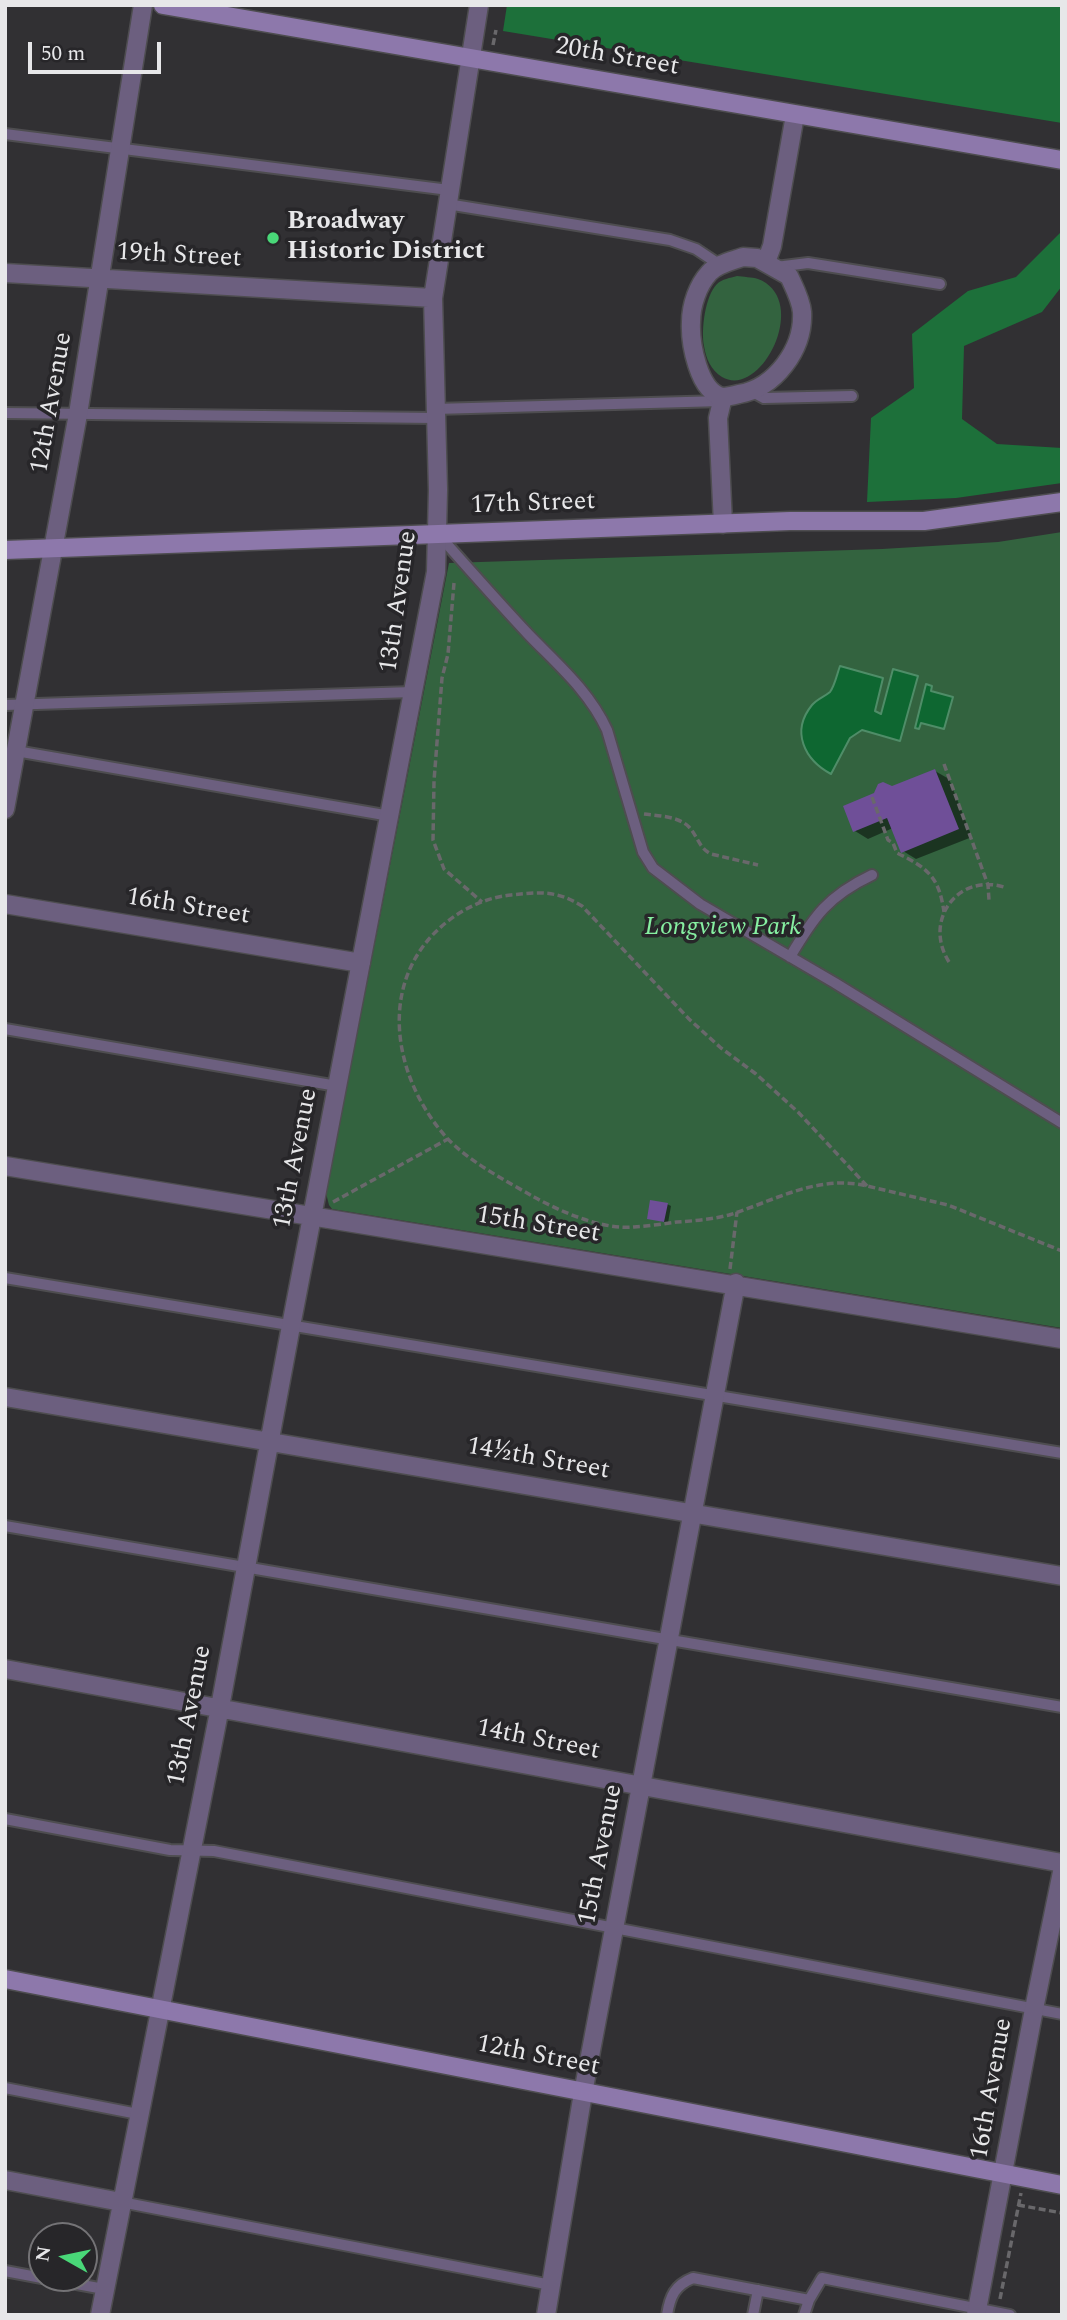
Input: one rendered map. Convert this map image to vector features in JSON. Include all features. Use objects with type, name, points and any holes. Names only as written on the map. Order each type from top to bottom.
[{"type":"street","name":"12th Avenue","points":[[5,809],[78,414],[143,5]]},
{"type":"street","name":"20th Street","points":[[163,5],[1062,160]]},
{"type":"street","name":"13th Avenue","points":[[100,2315],[220,1707],[436,572],[438,534],[433,298],[479,5]]},
{"type":"street","points":[[771,265],[772,246],[796,115]]},
{"type":"street","points":[[743,257],[757,258],[789,276],[802,311],[800,330],[789,360],[769,382],[753,392],[722,399],[701,376],[694,353],[691,321],[698,287],[711,270],[720,265],[743,257]]},
{"type":"street","name":"19th Street","points":[[5,273],[433,298]]},
{"type":"street","points":[[722,399],[718,418],[723,524]]},
{"type":"street","name":"17th Street","points":[[5,550],[790,521],[924,521],[1062,502]]},
{"type":"street","name":"16th Street","points":[[5,904],[361,963]]},
{"type":"street","name":"15th Street","points":[[5,1166],[312,1218],[732,1282],[1062,1339]]},
{"type":"street","name":"15th Avenue","points":[[546,2315],[583,2093],[717,1394],[732,1282]]},
{"type":"street","name":"14½th Street","points":[[5,1397],[1062,1576]]},
{"type":"street","name":"14th Street","points":[[5,1669],[1062,1863]]},
{"type":"street","name":"16th Avenue","points":[[977,2311],[1062,1872]]},
{"type":"street","name":"12th Street","points":[[5,1979],[1062,2185]]},
{"type":"street","points":[[5,2180],[121,2202]]},
{"type":"lane","points":[[5,134],[120,148],[448,197],[670,240],[696,249],[720,265]]},
{"type":"lane","points":[[771,265],[808,263],[940,284]]},
{"type":"lane","points":[[753,392],[764,398],[852,396]]},
{"type":"lane","points":[[5,413],[435,414],[722,399]]},
{"type":"lane","points":[[438,534],[528,634],[580,685],[598,711],[607,730],[643,852],[653,868],[700,904],[1062,1123]]},
{"type":"lane","points":[[5,705],[413,692]]},
{"type":"lane","points":[[16,751],[390,816]]},
{"type":"lane","points":[[790,957],[823,908],[838,893],[872,875]]},
{"type":"lane","points":[[5,1029],[337,1086]]},
{"type":"lane","points":[[5,1278],[1062,1453]]},
{"type":"lane","points":[[5,1526],[1062,1707]]},
{"type":"lane","points":[[5,1819],[170,1850],[214,1850],[1062,2014]]},
{"type":"lane","points":[[5,2088],[138,2114]]},
{"type":"lane","points":[[121,2202],[551,2285]]},
{"type":"lane","points":[[5,2271],[28,2275]]},
{"type":"lane","points":[[804,2315],[822,2277],[977,2311],[1010,2315]]},
{"type":"lane","points":[[667,2315],[670,2297],[680,2283],[693,2278],[809,2300]]},
{"type":"lane","points":[[98,2288],[104,2289]]},
{"type":"lane","points":[[753,2315],[758,2290]]},
{"type":"path","points":[[454,552],[448,654],[442,678],[433,781],[433,840],[444,869],[482,902]]},
{"type":"path","points":[[944,764],[988,885],[989,900]]},
{"type":"path","points":[[872,797],[888,840],[893,843],[897,853],[919,863],[935,881],[943,912],[940,940],[950,962]]},
{"type":"path","points":[[632,813],[672,818],[689,827],[704,850],[758,865]]},
{"type":"path","points":[[943,912],[959,894],[988,885],[1004,887]]},
{"type":"path","points":[[867,1186],[798,1112],[756,1073],[721,1048],[689,1019],[582,906],[568,897],[537,891],[501,896],[482,902],[453,918],[428,940],[408,973],[398,1021],[406,1067],[422,1104],[448,1139],[492,1171],[556,1209],[584,1219],[633,1227],[737,1212],[815,1186],[837,1182],[867,1186],[948,1205],[1062,1251]]},
{"type":"path","points":[[329,1205],[448,1139]]},
{"type":"path","points":[[732,1282],[737,1212]]},
{"type":"path","points":[[998,2312],[1021,2192]]},
{"type":"path","points":[[1009,2203],[1062,2213]]},
{"type":"green space","points":[[737,276],[758,279],[773,290],[780,306],[780,325],[775,344],[765,361],[752,374],[737,380],[722,377],[712,368],[705,351],[703,331],[709,296],[713,289],[721,281]]},
{"type":"green space","name":"Longview Park","points":[[1062,532],[1062,1328],[332,1209],[326,1193],[449,563],[882,549],[998,542]]},
{"type":"shaded area","points":[[507,5],[1062,5],[1062,123],[503,31]]},
{"type":"shaded area","points":[[1062,231],[1062,286],[1042,312],[964,346],[962,419],[997,444],[1062,448],[1062,483],[956,498],[867,502],[871,418],[914,388],[912,334],[968,291],[1016,277]]},
{"type":"shaded area","points":[[840,666],[883,678],[875,711],[881,714],[893,669],[918,676],[900,741],[862,730],[850,738],[831,774],[814,761],[801,735],[805,715],[816,701],[830,692]]},
{"type":"shaded area","points":[[926,684],[932,686],[931,691],[953,697],[944,729],[921,723],[919,729],[915,728]]},
{"type":"building","points":[[935,769],[959,829],[901,853],[887,818],[853,832],[843,806],[874,793],[878,784],[883,782],[892,786]]},
{"type":"building","points":[[650,1200],[668,1203],[664,1222],[647,1219]]},
{"type":"place","name":"Broadway Historic District","points":[[273,238]]}]
